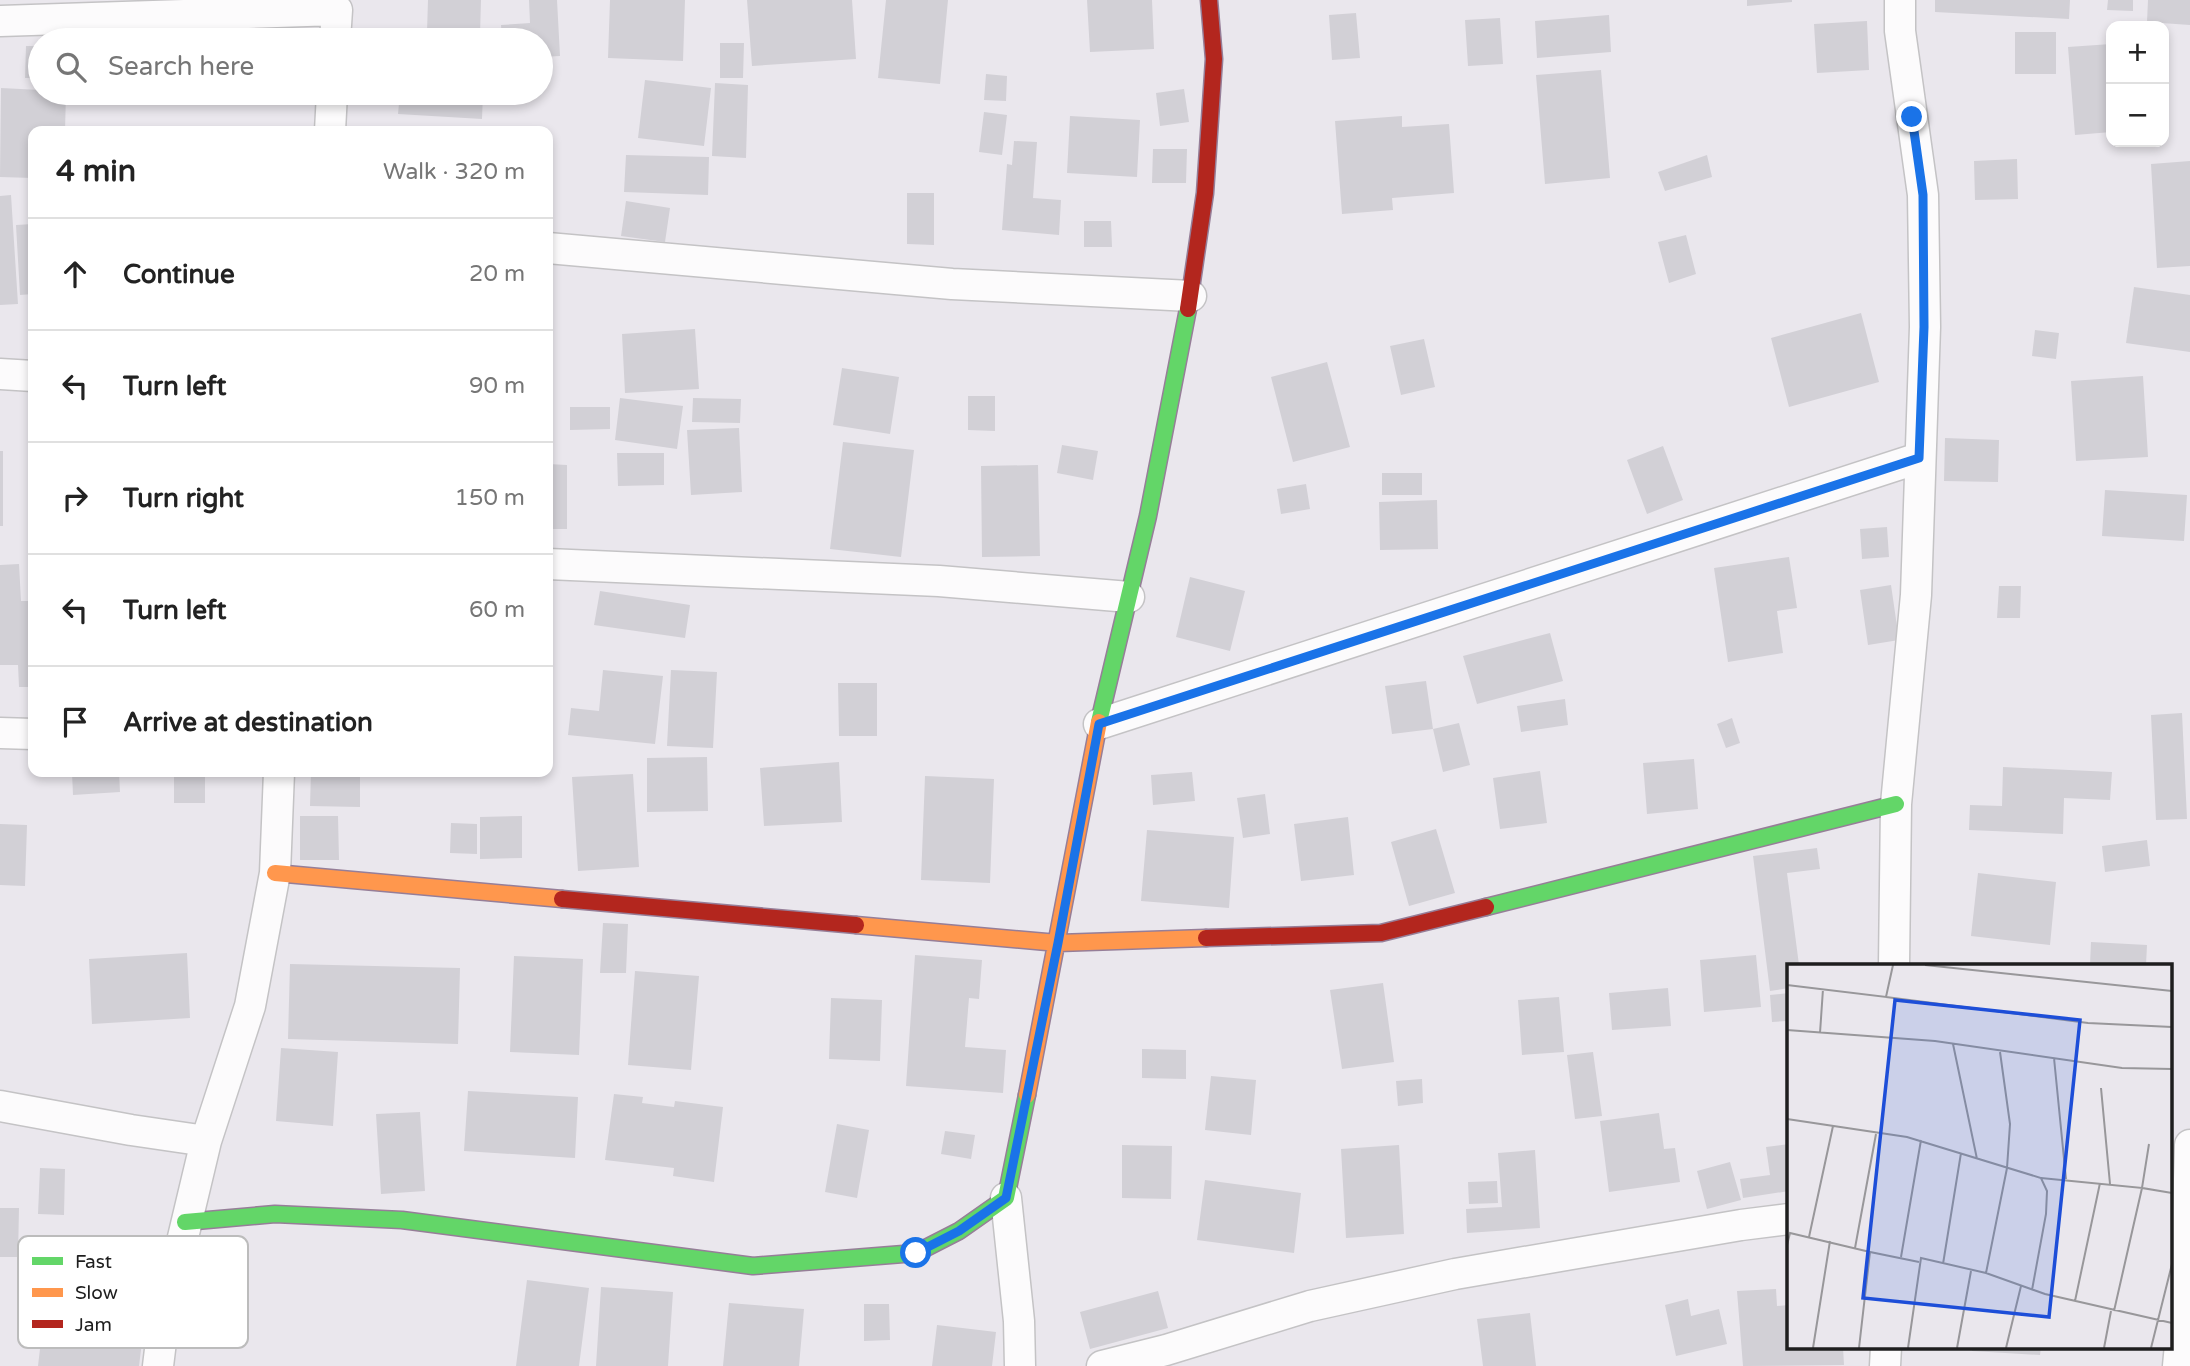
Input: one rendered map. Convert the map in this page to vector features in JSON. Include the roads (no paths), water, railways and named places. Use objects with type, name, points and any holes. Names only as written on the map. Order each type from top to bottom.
[{"type":"street","points":[[1020,1366],[1018,1309],[1006,1198],[1099,724],[1148,516],[1191,296],[1205,193],[1212,86],[1209,0]]},
{"type":"street","points":[[1895,964],[1896,804],[1916,595],[1924,327],[1923,195],[1900,31],[1900,0]]},
{"type":"street","points":[[0,21],[337,5],[336,28]]},
{"type":"street","points":[[330,126],[331,105]]},
{"type":"street","points":[[553,248],[951,284],[1191,296]]},
{"type":"street","points":[[0,374],[28,376]]},
{"type":"street","points":[[1099,724],[1919,458]]},
{"type":"street","points":[[553,564],[939,581],[1129,597]]},
{"type":"street","points":[[0,733],[28,734]]},
{"type":"street","points":[[182,1236],[206,1141],[250,1006],[275,873],[279,777]]},
{"type":"street","points":[[275,873],[1058,943],[1381,933],[1896,804]]},
{"type":"street","points":[[0,1106],[206,1141]]},
{"type":"street","points":[[2178,1366],[2186,1282],[2190,1145]]},
{"type":"street","points":[[185,1222],[275,1214],[402,1220],[753,1266],[916,1253],[959,1231],[1006,1198]]},
{"type":"street","points":[[1102,1366],[1166,1350],[1310,1306],[1455,1274],[1787,1219]]},
{"type":"street","points":[[158,1366],[160,1348]]},
{"type":"street","points":[[1885,1366],[1886,1348]]}]
